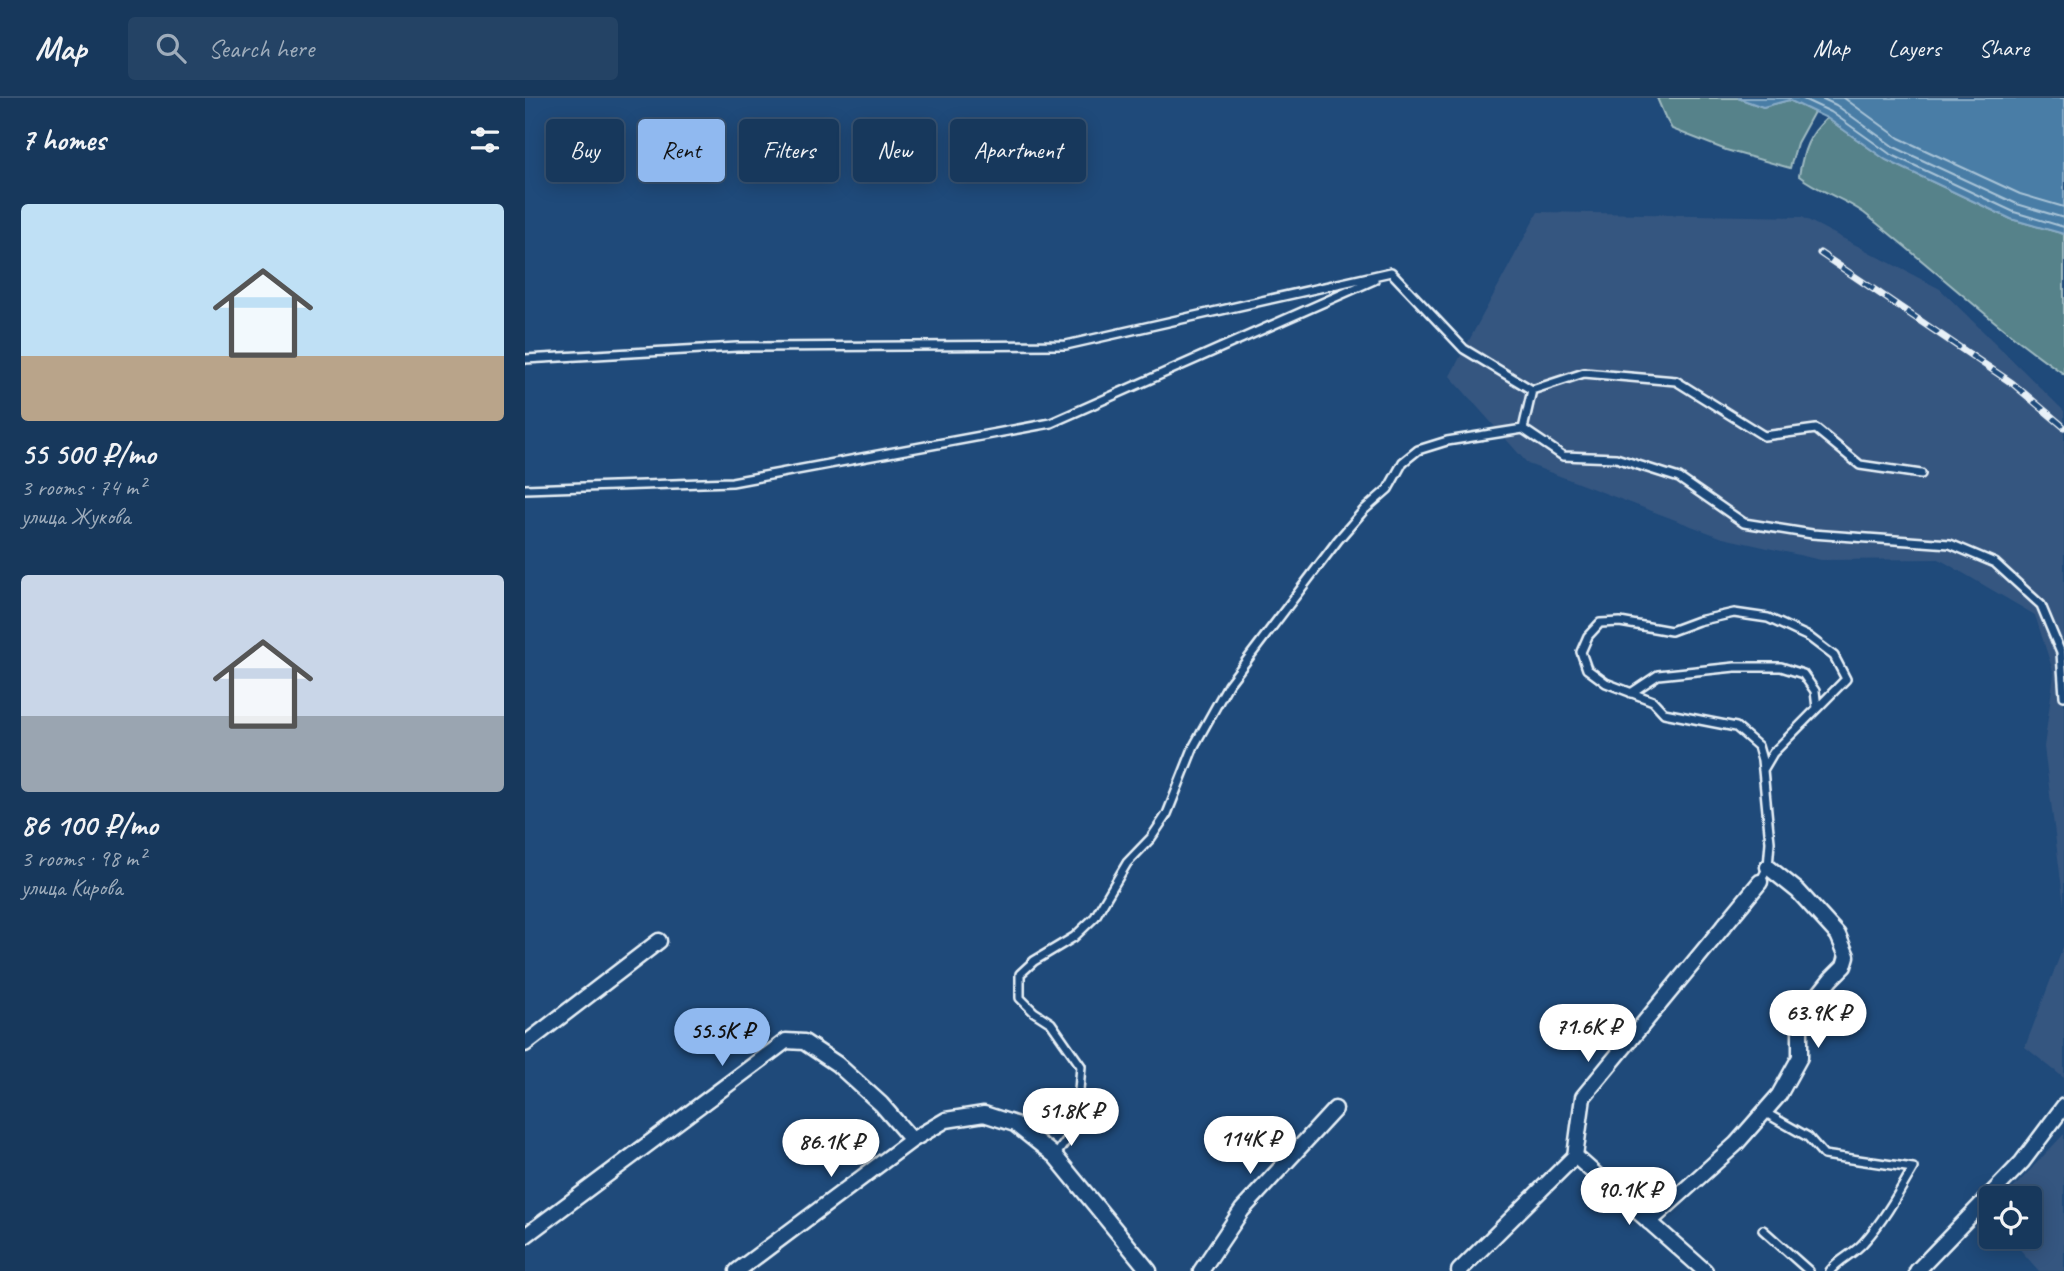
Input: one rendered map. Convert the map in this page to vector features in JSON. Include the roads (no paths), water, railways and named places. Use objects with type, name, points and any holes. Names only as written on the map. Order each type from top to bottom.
[{"type":"street","points":[[1649,1222],[1737,1144],[1779,1095],[1800,1057],[1800,1018],[1844,966],[1847,956],[1838,935],[1798,891],[1768,867]]},
{"type":"street","points":[[1459,1271],[1575,1156],[1583,1097],[1761,882]]},
{"type":"street","points":[[525,1044],[659,941]]},
{"type":"street","points":[[525,1236],[786,1041],[804,1042],[837,1064],[881,1104],[912,1140]]},
{"type":"street","points":[[1917,1271],[2022,1162],[2064,1106]]},
{"type":"street","points":[[1201,1271],[1242,1210],[1335,1109]]},
{"type":"street","points":[[737,1271],[912,1140],[946,1120],[984,1114],[1015,1124],[1055,1156],[1149,1271]]},
{"type":"street","points":[[1575,1156],[1705,1271]]},
{"type":"lane","points":[[525,359],[737,347],[1066,345],[1391,272]]},
{"type":"lane","points":[[1391,272],[1464,349],[1532,390],[1584,373],[1676,381],[1764,436],[1816,429],[1860,465],[1921,474]]},
{"type":"lane","points":[[525,489],[732,482],[1051,423],[1391,272]]},
{"type":"lane","points":[[1524,429],[1532,390]]},
{"type":"lane","points":[[1055,1156],[1076,1126],[1081,1066],[1051,1023],[1034,1012],[1020,998],[1020,974],[1034,961],[1074,937],[1095,917],[1128,863],[1151,838],[1167,814],[1194,746],[1228,685],[1338,540],[1364,510],[1388,489],[1403,462],[1418,450],[1447,441],[1524,429],[1563,456],[1616,458],[1679,478],[1744,523],[1812,534],[1950,544],[1995,564],[2041,605],[2061,653],[2064,696]]},
{"type":"lane","points":[[1761,882],[1768,867],[1770,842],[1758,746],[1736,727],[1664,713],[1653,701],[1606,683],[1587,669],[1581,652],[1588,636],[1600,623],[1620,622],[1671,631],[1698,621],[1734,613],[1768,618],[1809,637],[1834,656],[1846,679],[1773,753],[1763,771]]},
{"type":"lane","points":[[1631,693],[1658,675],[1735,667],[1780,667],[1803,674],[1815,691],[1817,708]]},
{"type":"lane","points":[[1764,1112],[1808,1137],[1823,1155],[1913,1168],[1883,1220],[1861,1246],[1834,1265],[1830,1271]]},
{"type":"lane","points":[[1763,1230],[1809,1271]]},
{"type":"water","points":[[1738,98],[2064,98],[2064,234],[2011,219],[1886,160],[1827,118],[1789,100],[1763,107]]},
{"type":"railway","points":[[1820,253],[2012,383],[2064,427]]}]
